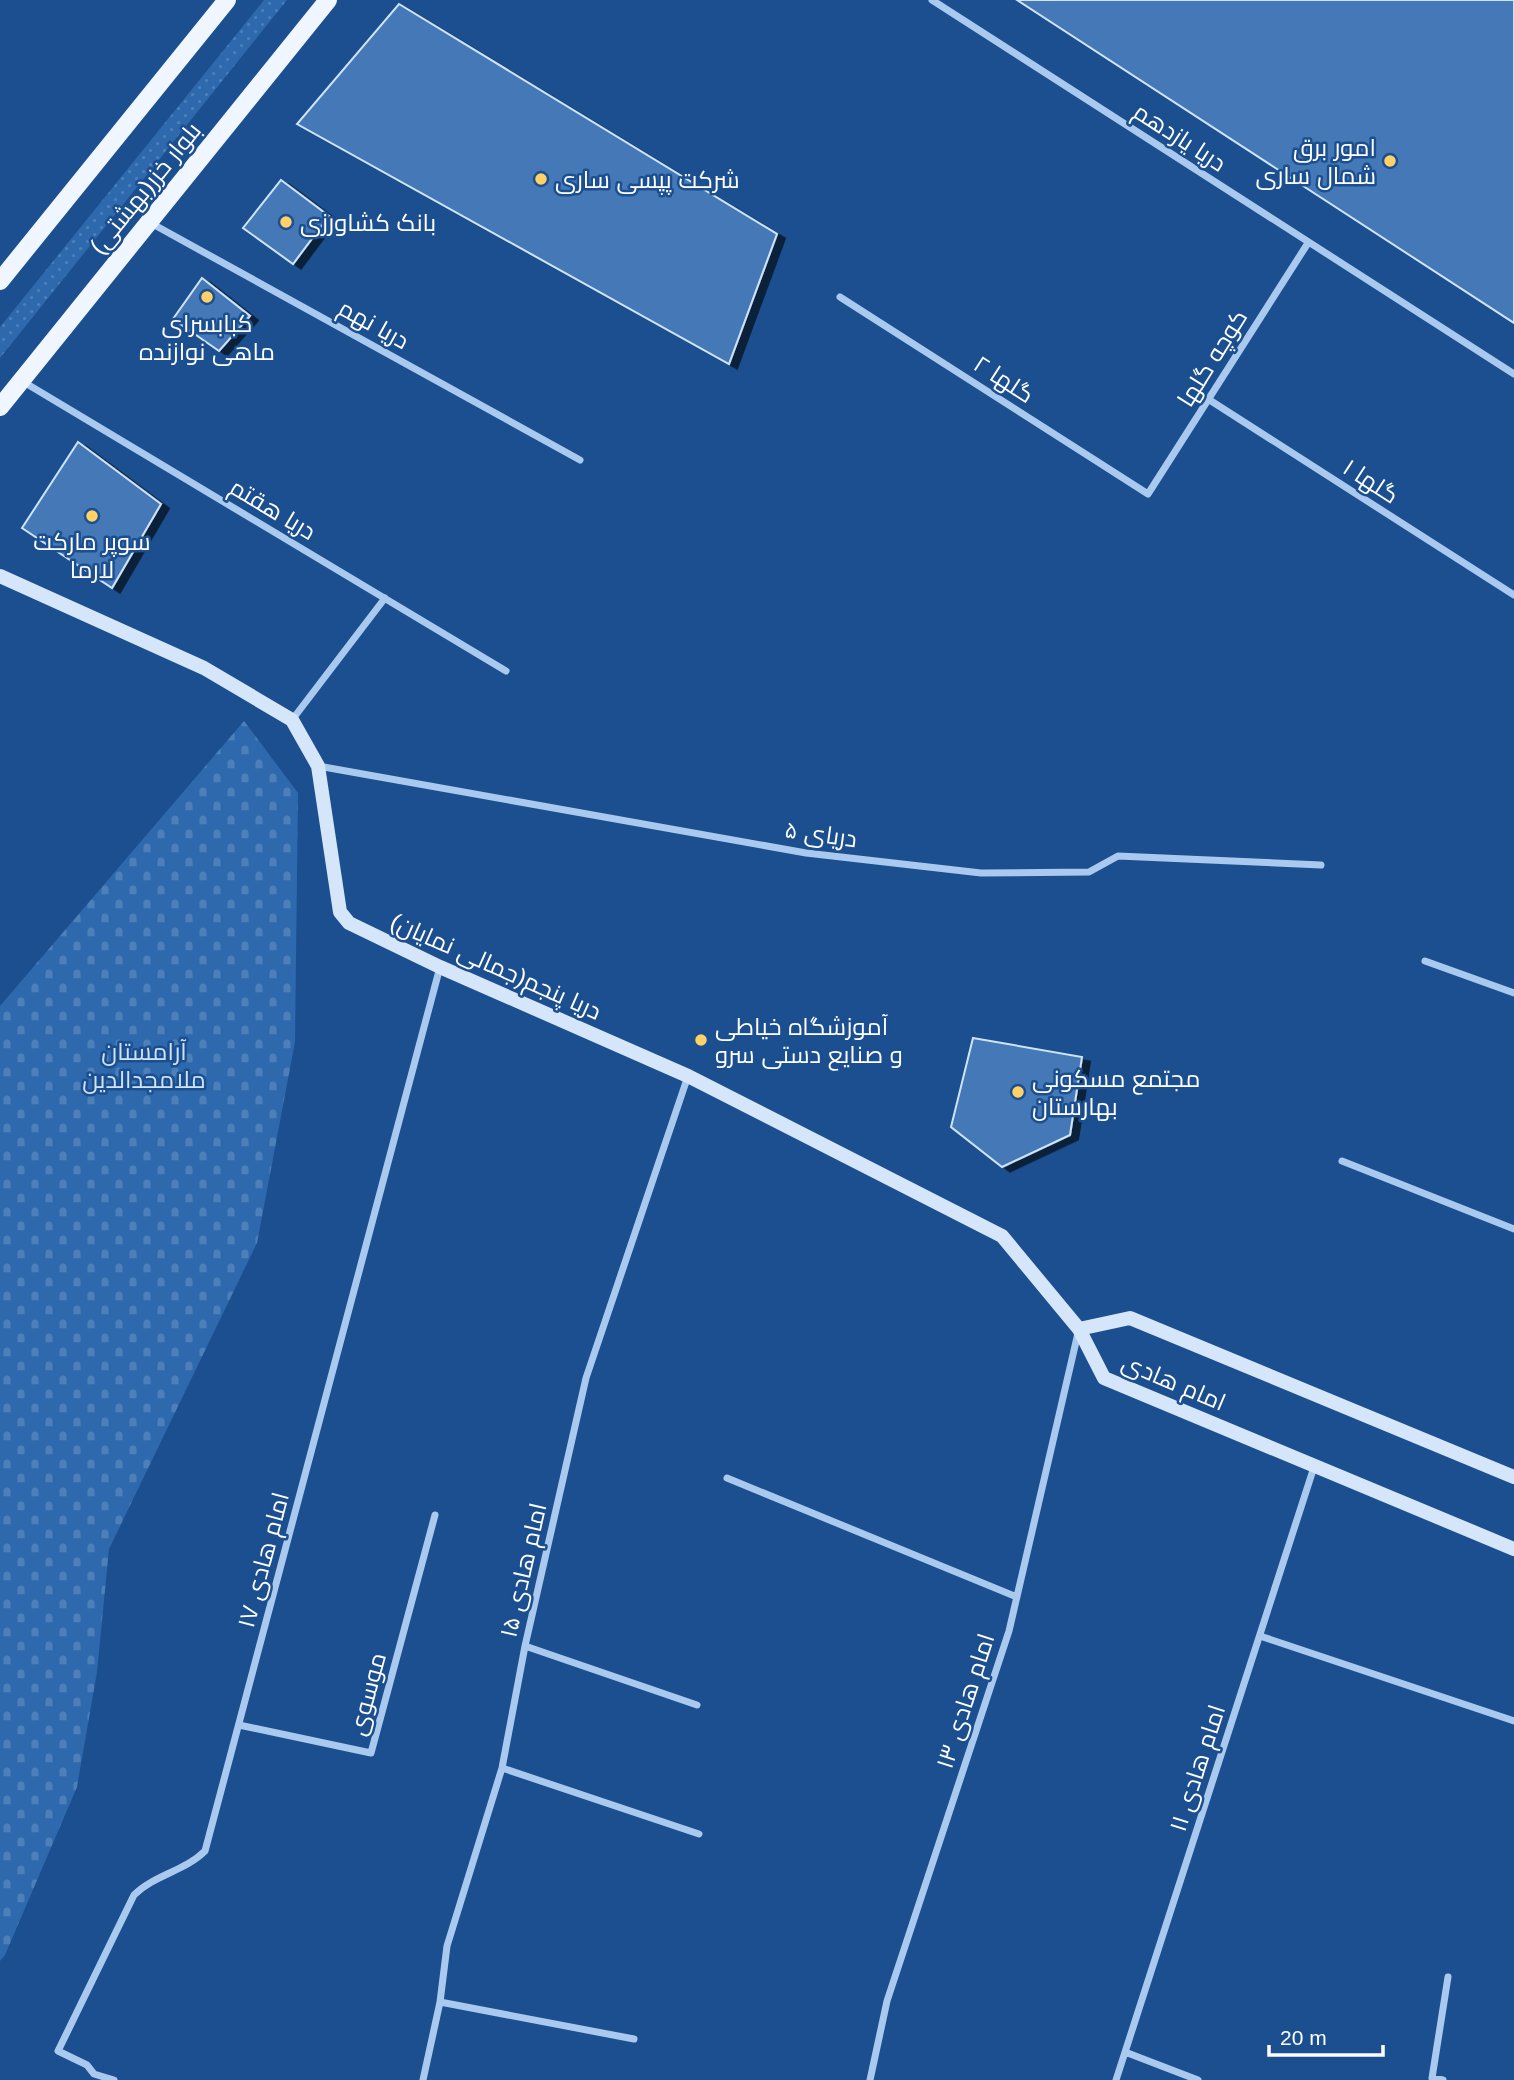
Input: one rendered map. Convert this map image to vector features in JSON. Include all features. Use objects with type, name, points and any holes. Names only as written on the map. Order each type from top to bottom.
[{"type":"main road","points":[[0,281],[228,0]]},
{"type":"main road","name":"بلوار خزر(بهشتی)","points":[[0,407],[328,0]]},
{"type":"main road","name":"دریا پنجم(جمالی نمایان)","points":[[0,576],[204,668],[292,720],[318,766],[340,912],[349,923],[440,967],[688,1076],[1002,1236],[1079,1329]]},
{"type":"main road","name":"امام هادی","points":[[1514,1477],[1130,1318],[1079,1329],[1104,1378],[1514,1549]]},
{"type":"street","name":"دریا یازدهم","points":[[932,0],[1514,374]]},
{"type":"street","name":"دریا نهم","points":[[149,222],[580,460]]},
{"type":"street","name":"کوچه گلها","points":[[1148,494],[1308,243]]},
{"type":"street","name":"گلها ۲","points":[[840,297],[1148,494]]},
{"type":"street","name":"دریا هقتم","points":[[21,381],[506,671]]},
{"type":"street","name":"گلها ۱","points":[[1208,400],[1514,594]]},
{"type":"street","points":[[292,720],[385,598]]},
{"type":"street","name":"دریای ۵","points":[[318,766],[806,853],[981,873],[1089,872],[1118,856],[1321,865]]},
{"type":"street","points":[[1425,961],[1514,993]]},
{"type":"street","name":"امام هادی ۱۷","points":[[114,2080],[94,2074],[87,2065],[58,2051],[134,1895],[144,1885],[195,1861],[205,1851],[440,967]]},
{"type":"street","name":"امام هادی ۱۵","points":[[424,2080],[440,2001],[447,1946],[502,1768],[525,1646],[586,1378],[688,1076]]},
{"type":"street","points":[[1342,1161],[1514,1229]]},
{"type":"street","name":"امام هادی ١٣","points":[[870,2080],[887,2001],[1009,1631],[1079,1329]]},
{"type":"street","name":"امام هادی ١۱","points":[[1116,2080],[1314,1467]]},
{"type":"street","points":[[727,1478],[1017,1597]]},
{"type":"street","name":"موسوی","points":[[239,1726],[371,1753],[435,1515]]},
{"type":"street","points":[[1260,1636],[1514,1721]]},
{"type":"street","points":[[525,1646],[698,1705]]},
{"type":"street","points":[[502,1768],[699,1834]]},
{"type":"street","points":[[1443,2080],[1433,2078],[1448,1977]]},
{"type":"street","points":[[440,2001],[634,2039]]},
{"type":"street","points":[[1125,2052],[1198,2080]]},
{"type":"green space","points":[[264,0],[287,0],[0,358],[0,327]]},
{"type":"green space","name":"آرامستان ملامجدالدین","points":[[244,721],[298,793],[295,1042],[257,1243],[109,1549],[97,1672],[77,1787],[5,1955],[0,1961],[0,1006]]},
{"type":"building","name":"امور برق شمال ساری","points":[[1017,0],[1514,0],[1514,323]]},
{"type":"building","name":"شرکت پپسی ساری","points":[[399,4],[777,234],[729,364],[297,124]]},
{"type":"building","name":"بانک کشاورزی","points":[[281,180],[329,216],[293,264],[243,228]]},
{"type":"building","name":"کبابسرای ماهی نوازنده","points":[[202,278],[250,316],[219,351],[173,319]]},
{"type":"building","name":"سوپر مارکت لارما","points":[[78,442],[161,504],[112,588],[22,528]]},
{"type":"building","name":"مجتمع مسکونی بهارستان","points":[[973,1038],[1082,1057],[1070,1135],[1002,1167],[951,1127]]},
{"type":"place","name":"امور برق شمال ساری","points":[[1390,161]]},
{"type":"place","name":"شرکت پپسی ساری","points":[[541,179]]},
{"type":"place","name":"بانک کشاورزی","points":[[286,222]]},
{"type":"place","name":"کبابسرای ماهی نوازنده","points":[[207,297]]},
{"type":"place","name":"سوپر مارکت لارما","points":[[92,516]]},
{"type":"place","name":"آموزشگاه خیاطی و صنایع دستی سرو","points":[[701,1040]]},
{"type":"place","name":"مجتمع مسکونی بهارستان","points":[[1018,1092]]}]
